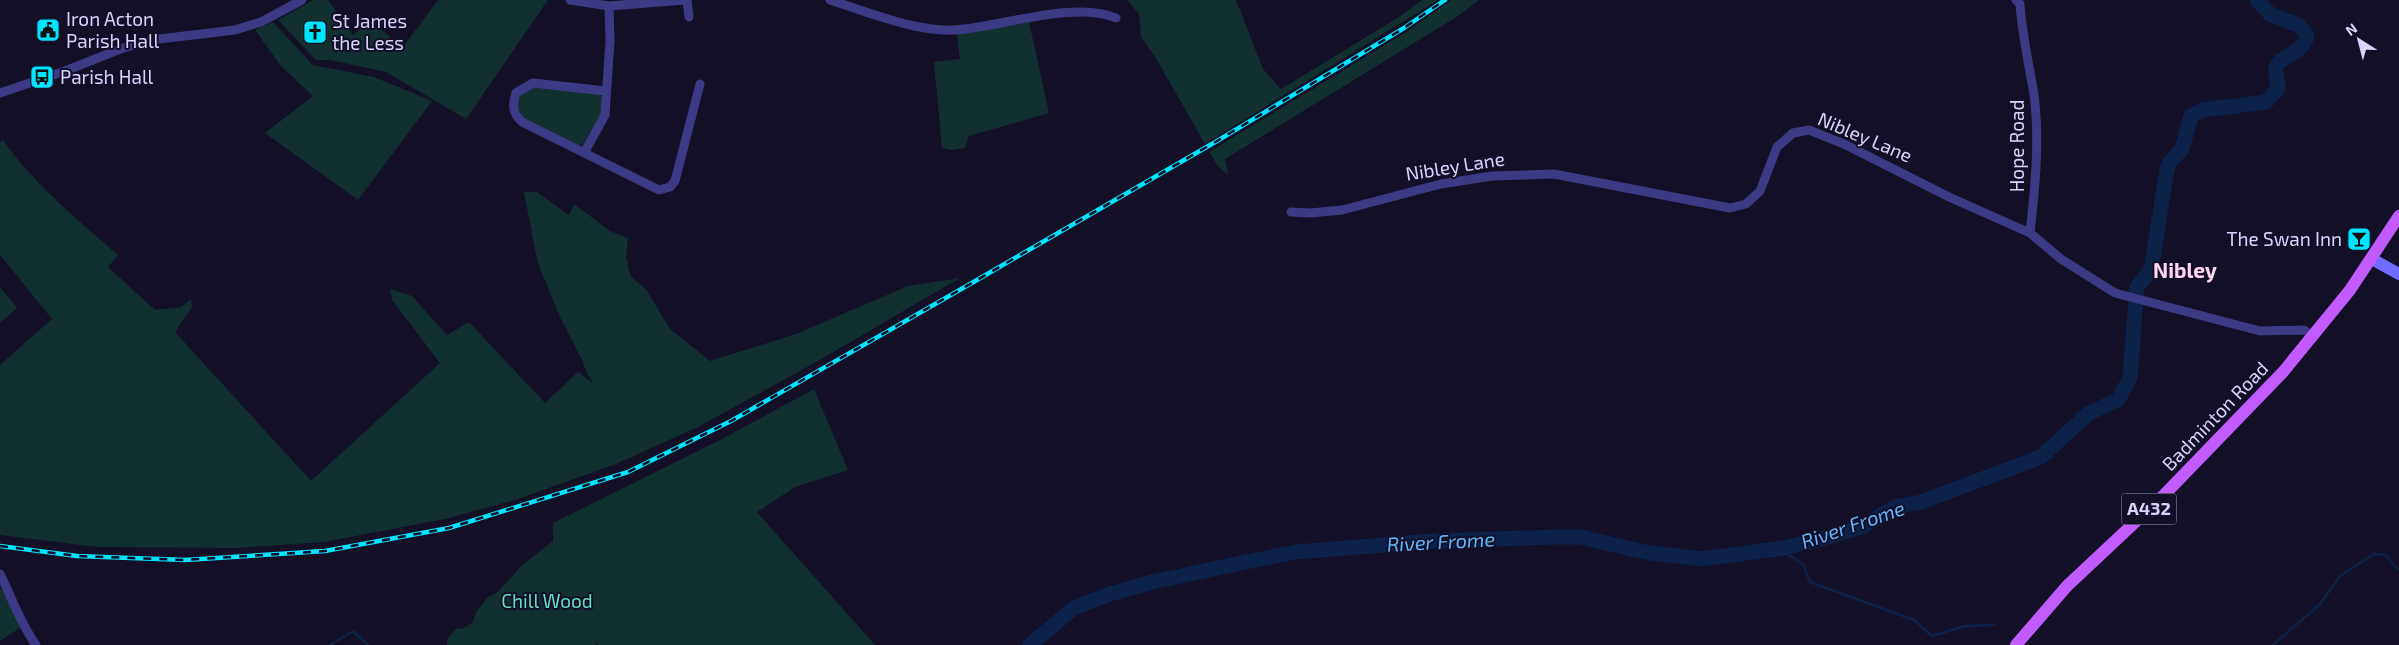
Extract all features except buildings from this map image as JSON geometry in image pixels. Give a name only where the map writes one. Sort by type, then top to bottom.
[{"type":"main road","name":"Badminton Road","points":[[2016,645],[2067,586],[2163,496],[2283,372],[2314,336],[2372,259],[2399,216]]},
{"type":"street","points":[[0,93],[65,71],[123,48],[159,39],[235,30],[266,20],[302,0]]},
{"type":"street","points":[[570,0],[609,6],[686,0],[689,17]]},
{"type":"street","points":[[830,0],[928,29],[954,30],[972,28],[1073,12],[1107,13],[1116,18]]},
{"type":"street","name":"Hope Road","points":[[2016,0],[2020,4],[2022,38],[2034,96],[2037,139],[2035,187],[2030,233]]},
{"type":"street","points":[[584,153],[605,115],[610,41],[609,6]]},
{"type":"street","points":[[606,91],[533,83],[516,93],[512,104],[515,115],[522,122],[659,190],[670,187],[675,181],[701,90]]},
{"type":"street","name":"Nibley Lane","points":[[1291,212],[1311,213],[1342,210],[1440,184],[1492,176],[1554,174],[1730,208],[1746,204],[1760,191],[1777,147],[1793,133],[1809,130],[1844,144],[1949,197],[2030,233],[2061,259],[2115,293],[2260,331],[2304,330],[2314,336]]},
{"type":"street","points":[[2372,259],[2399,274]]},
{"type":"street","points":[[0,574],[15,603],[24,628],[36,645]]},
{"type":"green space","points":[[313,0],[328,0],[353,35],[370,21],[403,47],[438,0],[548,0],[466,119],[386,72],[330,60],[316,60],[278,20]]},
{"type":"green space","points":[[1127,0],[1236,0],[1263,69],[1281,89],[1399,17],[1422,0],[1438,0],[1205,144],[1154,55],[1141,37],[1139,14]]},
{"type":"green space","points":[[1451,0],[1479,0],[1458,16],[1225,159],[1228,175],[1218,166],[1209,152],[1408,31]]},
{"type":"green space","points":[[273,22],[313,65],[374,77],[432,101],[358,200],[265,133],[313,96],[281,66],[255,30]]},
{"type":"green space","points":[[1029,22],[1049,113],[969,136],[965,148],[952,150],[942,148],[934,62],[960,59],[957,33]]},
{"type":"green space","points":[[538,86],[598,93],[604,99],[602,114],[582,145],[576,145],[523,120],[516,110],[515,99],[527,88]]},
{"type":"green space","points":[[3,140],[28,172],[42,186],[118,255],[108,267],[155,310],[181,307],[191,299],[192,307],[175,332],[311,481],[440,363],[392,300],[390,289],[412,296],[447,335],[469,322],[545,403],[578,372],[594,384],[587,374],[561,319],[538,264],[524,192],[537,192],[569,215],[574,204],[610,231],[628,238],[626,257],[631,277],[646,289],[670,329],[710,361],[796,334],[908,286],[960,278],[818,361],[698,427],[616,464],[515,500],[445,519],[324,542],[235,548],[97,547],[0,535],[0,365],[52,319],[0,255],[0,143]]},
{"type":"green space","points":[[0,287],[17,308],[0,323]]},
{"type":"green space","name":"Chill Wood","points":[[814,389],[848,470],[795,487],[757,512],[875,645],[598,645],[597,642],[595,645],[447,645],[448,638],[457,628],[462,629],[473,622],[476,612],[487,598],[499,591],[520,567],[553,541],[553,523],[722,439]]},
{"type":"green space","points":[[0,589],[23,626],[0,641]]},
{"type":"waterway","name":"River Frome","points":[[1030,645],[1074,608],[1110,594],[1152,582],[1296,552],[1434,541],[1581,537],[1644,552],[1702,559],[1783,548],[1821,539],[1863,526],[1895,507],[1921,502],[2041,457],[2089,413],[2118,400],[2130,378],[2137,287],[2151,270],[2167,169],[2170,162],[2182,149],[2191,116],[2203,110],[2266,102],[2278,88],[2276,67],[2281,60],[2296,51],[2305,42],[2307,36],[2300,26],[2270,14],[2257,0]]},
{"type":"waterway","points":[[1783,548],[1787,554],[1803,564],[1810,582],[1914,620],[1932,636],[1965,626],[1994,625]]},
{"type":"waterway","points":[[2273,645],[2320,604],[2340,576],[2374,554],[2385,555],[2399,570]]},
{"type":"waterway","points":[[330,645],[353,631],[368,645]]},
{"type":"railway","points":[[0,546],[77,556],[185,560],[325,551],[449,528],[628,472],[731,421],[977,280],[1217,141],[1404,28],[1445,0]]},
{"type":"place","name":"Iron Acton Parish Hall","points":[[48,30]]},
{"type":"place","name":"St James the Less","points":[[315,32]]},
{"type":"place","name":"Parish Hall","points":[[42,77]]},
{"type":"place","name":"The Swan Inn","points":[[2359,239]]},
{"type":"district","name":"Nibley","points":[[2185,271]]}]
